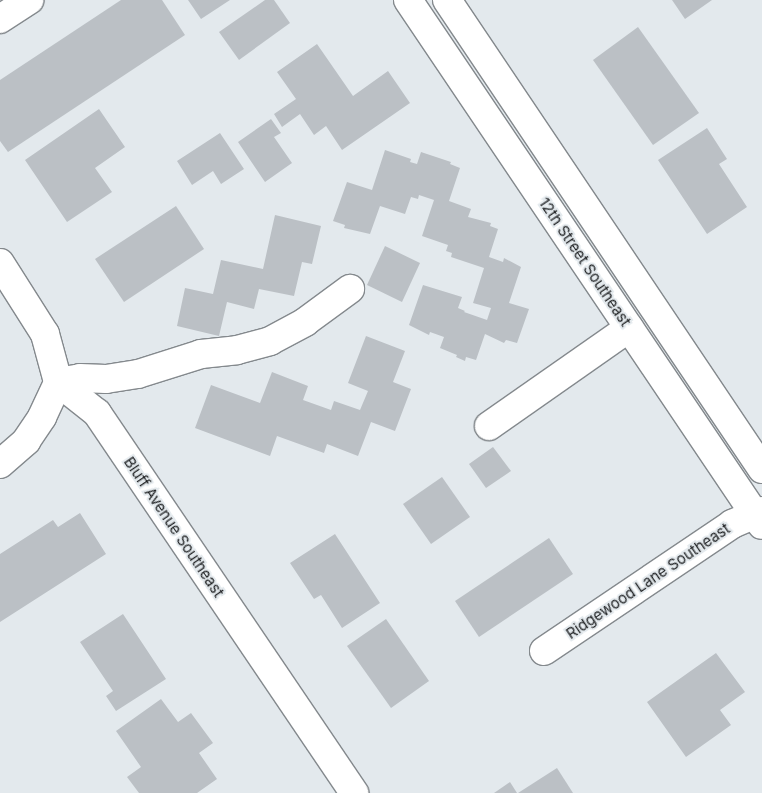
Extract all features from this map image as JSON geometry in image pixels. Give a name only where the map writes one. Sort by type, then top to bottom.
[{"type":"main road","points":[[0,19],[29,0]]},
{"type":"main road","name":"12th Street Southeast","points":[[408,0],[629,328],[760,517]]},
{"type":"main road","name":"12th Street Southeast","points":[[447,0],[762,469]]},
{"type":"main road","points":[[0,263],[45,334],[58,382],[42,417],[26,441],[0,464]]},
{"type":"main road","points":[[58,382],[80,378],[106,379],[138,374],[201,354],[237,350],[270,341],[305,322],[350,289]]},
{"type":"main road","points":[[489,426],[629,328]]},
{"type":"main road","name":"Bluff Avenue Southeast","points":[[58,382],[97,413],[354,793]]},
{"type":"main road","name":"Ridgewood Lane Southeast","points":[[544,651],[732,524],[760,517]]},
{"type":"building","points":[[121,0],[162,0],[185,35],[8,152],[0,141],[0,80]]},
{"type":"building","points":[[188,0],[230,0],[201,19]]},
{"type":"building","points":[[265,0],[274,0],[290,23],[239,60],[219,32]]},
{"type":"building","points":[[672,0],[712,0],[685,19]]},
{"type":"building","points":[[638,27],[699,113],[653,145],[593,60]]},
{"type":"building","points":[[317,44],[353,96],[388,71],[410,103],[342,150],[326,126],[314,135],[300,114],[282,127],[274,114],[296,99],[277,72]]},
{"type":"building","points":[[99,109],[125,147],[95,168],[112,192],[67,222],[25,160]]},
{"type":"building","points":[[271,119],[281,133],[274,137],[292,163],[265,182],[238,142]]},
{"type":"building","points":[[707,128],[727,159],[719,164],[747,207],[707,234],[658,160]]},
{"type":"building","points":[[220,133],[244,169],[221,184],[213,171],[192,185],[177,161]]},
{"type":"building","points":[[385,150],[411,159],[410,162],[417,164],[421,152],[451,162],[450,164],[460,168],[449,201],[471,209],[468,217],[491,223],[490,226],[498,229],[489,257],[503,262],[504,258],[521,267],[509,303],[529,309],[517,343],[506,340],[504,343],[485,334],[476,360],[466,357],[465,361],[456,357],[457,355],[440,348],[444,337],[430,332],[429,335],[409,325],[423,285],[462,297],[458,308],[487,320],[491,308],[473,303],[484,268],[451,257],[452,253],[446,251],[448,245],[422,236],[434,200],[419,195],[418,199],[411,197],[405,214],[380,206],[370,234],[344,228],[345,225],[333,221],[347,182],[372,190]]},
{"type":"building","points":[[176,206],[204,249],[124,302],[95,259]]},
{"type":"building","points":[[275,215],[321,226],[312,264],[302,262],[294,296],[259,289],[254,309],[227,302],[219,336],[177,326],[185,288],[213,294],[221,260],[263,269]]},
{"type":"building","points":[[385,246],[420,263],[402,302],[367,285]]},
{"type":"building","points":[[366,336],[405,351],[393,382],[411,389],[395,431],[371,422],[358,456],[327,444],[324,453],[277,436],[270,456],[195,428],[211,385],[260,403],[272,372],[308,386],[303,400],[331,410],[334,401],[360,410],[368,391],[348,383]]},
{"type":"building","points":[[493,447],[511,471],[486,488],[469,464]]},
{"type":"building","points":[[442,477],[470,517],[431,544],[403,504]]},
{"type":"building","points":[[80,513],[106,554],[0,622],[0,554],[53,520],[58,527]]},
{"type":"building","points":[[335,534],[380,603],[342,628],[321,595],[314,599],[290,563]]},
{"type":"building","points":[[549,538],[573,574],[479,637],[455,601]]},
{"type":"building","points":[[123,614],[166,679],[116,711],[106,696],[113,691],[80,642]]},
{"type":"building","points":[[386,619],[429,681],[391,708],[347,646]]},
{"type":"building","points":[[716,653],[745,692],[720,710],[731,725],[686,757],[647,702]]},
{"type":"building","points":[[161,699],[178,722],[191,713],[213,743],[199,753],[217,779],[197,793],[139,793],[127,777],[141,767],[116,731]]},
{"type":"building","points":[[557,768],[573,793],[518,793]]},
{"type":"building","points":[[510,782],[517,793],[494,793]]}]
